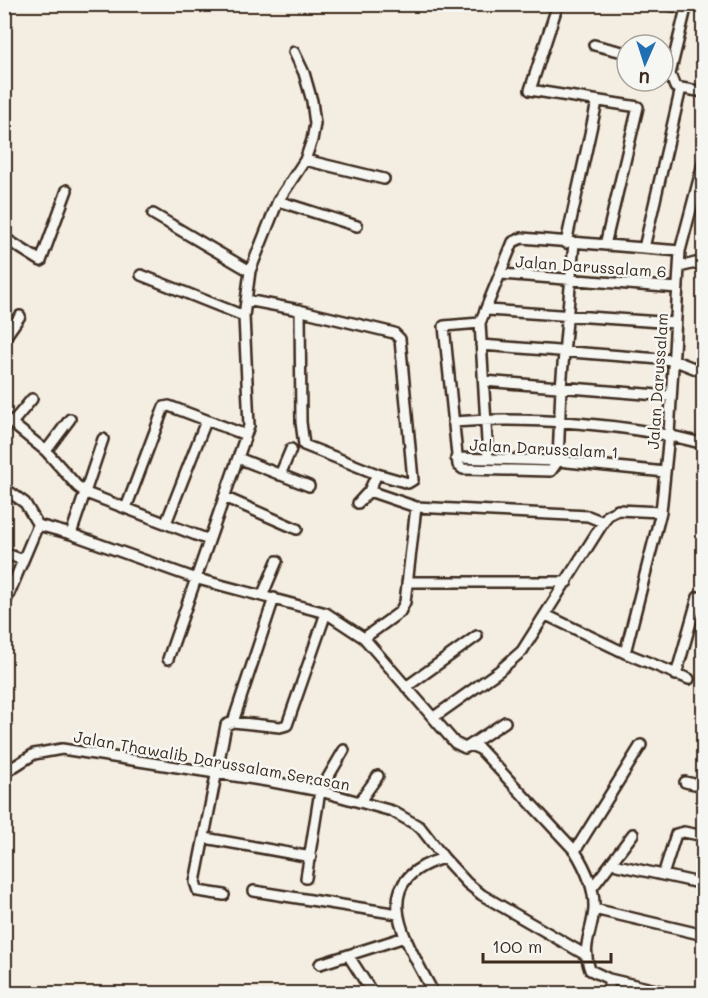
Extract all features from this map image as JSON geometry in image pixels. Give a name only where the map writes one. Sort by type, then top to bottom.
[{"type":"street","points":[[558,4],[530,90],[638,107],[606,245]]},
{"type":"street","points":[[664,4],[687,6],[675,42]]},
{"type":"street","points":[[594,45],[615,50]]},
{"type":"street","points":[[168,659],[194,578],[249,426],[244,316],[250,271],[278,201],[305,160],[315,124],[304,73],[294,52]]},
{"type":"street","points":[[675,87],[704,92]]},
{"type":"street","points":[[644,248],[681,88]]},
{"type":"street","points":[[480,323],[444,326],[456,458],[463,469],[548,472],[555,469],[558,460],[561,387],[570,281],[570,243],[597,102]]},
{"type":"street","points":[[305,160],[384,179]]},
{"type":"street","name":"Jalan Darussalam","points":[[625,653],[661,512],[669,434],[680,251],[704,160]]},
{"type":"street","points":[[6,242],[41,261],[67,190]]},
{"type":"street","points":[[278,201],[357,226]]},
{"type":"street","points":[[153,214],[250,271]]},
{"type":"street","points":[[488,458],[480,323],[488,310],[513,242],[517,238],[680,251]]},
{"type":"street","points":[[679,267],[704,261]]},
{"type":"street","name":"Jalan Darussalam 6","points":[[502,274],[678,288]]},
{"type":"street","points":[[141,275],[244,316]]},
{"type":"street","points":[[246,300],[300,310],[394,333],[400,339],[413,480],[408,483],[377,474],[304,445],[301,422],[300,310]]},
{"type":"street","points":[[488,310],[675,323]]},
{"type":"street","points":[[4,339],[20,316]]},
{"type":"street","points":[[481,345],[673,360],[704,372]]},
{"type":"street","points":[[484,381],[670,396]]},
{"type":"street","points":[[32,399],[8,420],[46,451],[78,488],[209,540]]},
{"type":"street","points":[[126,508],[164,407],[169,406],[246,435]]},
{"type":"street","points":[[46,451],[70,419]]},
{"type":"street","points":[[453,422],[487,419],[560,423],[669,434],[704,444]]},
{"type":"street","points":[[166,523],[206,421]]},
{"type":"street","points":[[71,534],[103,439]]},
{"type":"street","points":[[280,475],[291,449]]},
{"type":"street","points":[[238,458],[309,486]]},
{"type":"street","name":"Jalan Darussalam 1","points":[[456,458],[558,460],[665,472]]},
{"type":"street","points":[[358,503],[369,491],[377,474]]},
{"type":"street","points":[[369,491],[416,507],[485,513],[582,516],[603,522]]},
{"type":"street","points":[[6,493],[25,503],[38,525],[71,534],[194,578],[263,594],[326,613],[364,638],[460,747],[465,748],[505,722]]},
{"type":"street","points":[[224,497],[297,529]]},
{"type":"street","points":[[364,638],[400,612],[408,592],[407,582],[416,507]]},
{"type":"street","points":[[434,717],[511,662],[522,651],[612,511],[661,512]]},
{"type":"street","points":[[6,603],[38,525]]},
{"type":"street","points":[[4,553],[23,560]]},
{"type":"street","points":[[263,594],[276,561]]},
{"type":"street","points":[[407,582],[567,582]]},
{"type":"street","points":[[676,675],[698,597]]},
{"type":"street","points":[[233,722],[274,598]]},
{"type":"street","points":[[224,895],[203,894],[196,888],[226,725],[233,722],[280,727],[289,723],[326,613]]},
{"type":"street","points":[[546,615],[625,653],[689,679]]},
{"type":"street","points":[[406,687],[477,636]]},
{"type":"street","points":[[470,745],[485,754],[574,851],[584,866],[592,888],[594,909],[584,954],[590,970],[609,979],[673,993]]},
{"type":"street","points":[[574,851],[640,746]]},
{"type":"street","name":"Jalan Thawalib Darussalam Serasan","points":[[4,773],[34,753],[62,749],[320,791],[360,801],[408,819],[420,826],[444,858],[467,883],[482,895],[584,954]]},
{"type":"street","points":[[306,878],[320,791],[344,750]]},
{"type":"street","points":[[360,801],[378,776]]},
{"type":"street","points":[[685,782],[704,786]]},
{"type":"street","points":[[663,875],[676,834],[684,832],[704,836]]},
{"type":"street","points":[[592,888],[633,834]]},
{"type":"street","points":[[205,838],[311,857]]},
{"type":"street","points":[[434,993],[405,937],[398,914],[400,893],[409,874],[426,863],[444,858]]},
{"type":"street","points":[[617,865],[704,884]]},
{"type":"street","points":[[254,891],[398,914]]},
{"type":"street","points":[[594,909],[704,935]]},
{"type":"street","points":[[320,964],[405,937]]},
{"type":"street","points":[[348,956],[373,993]]},
{"type":"street","points":[[609,979],[609,993]]}]
